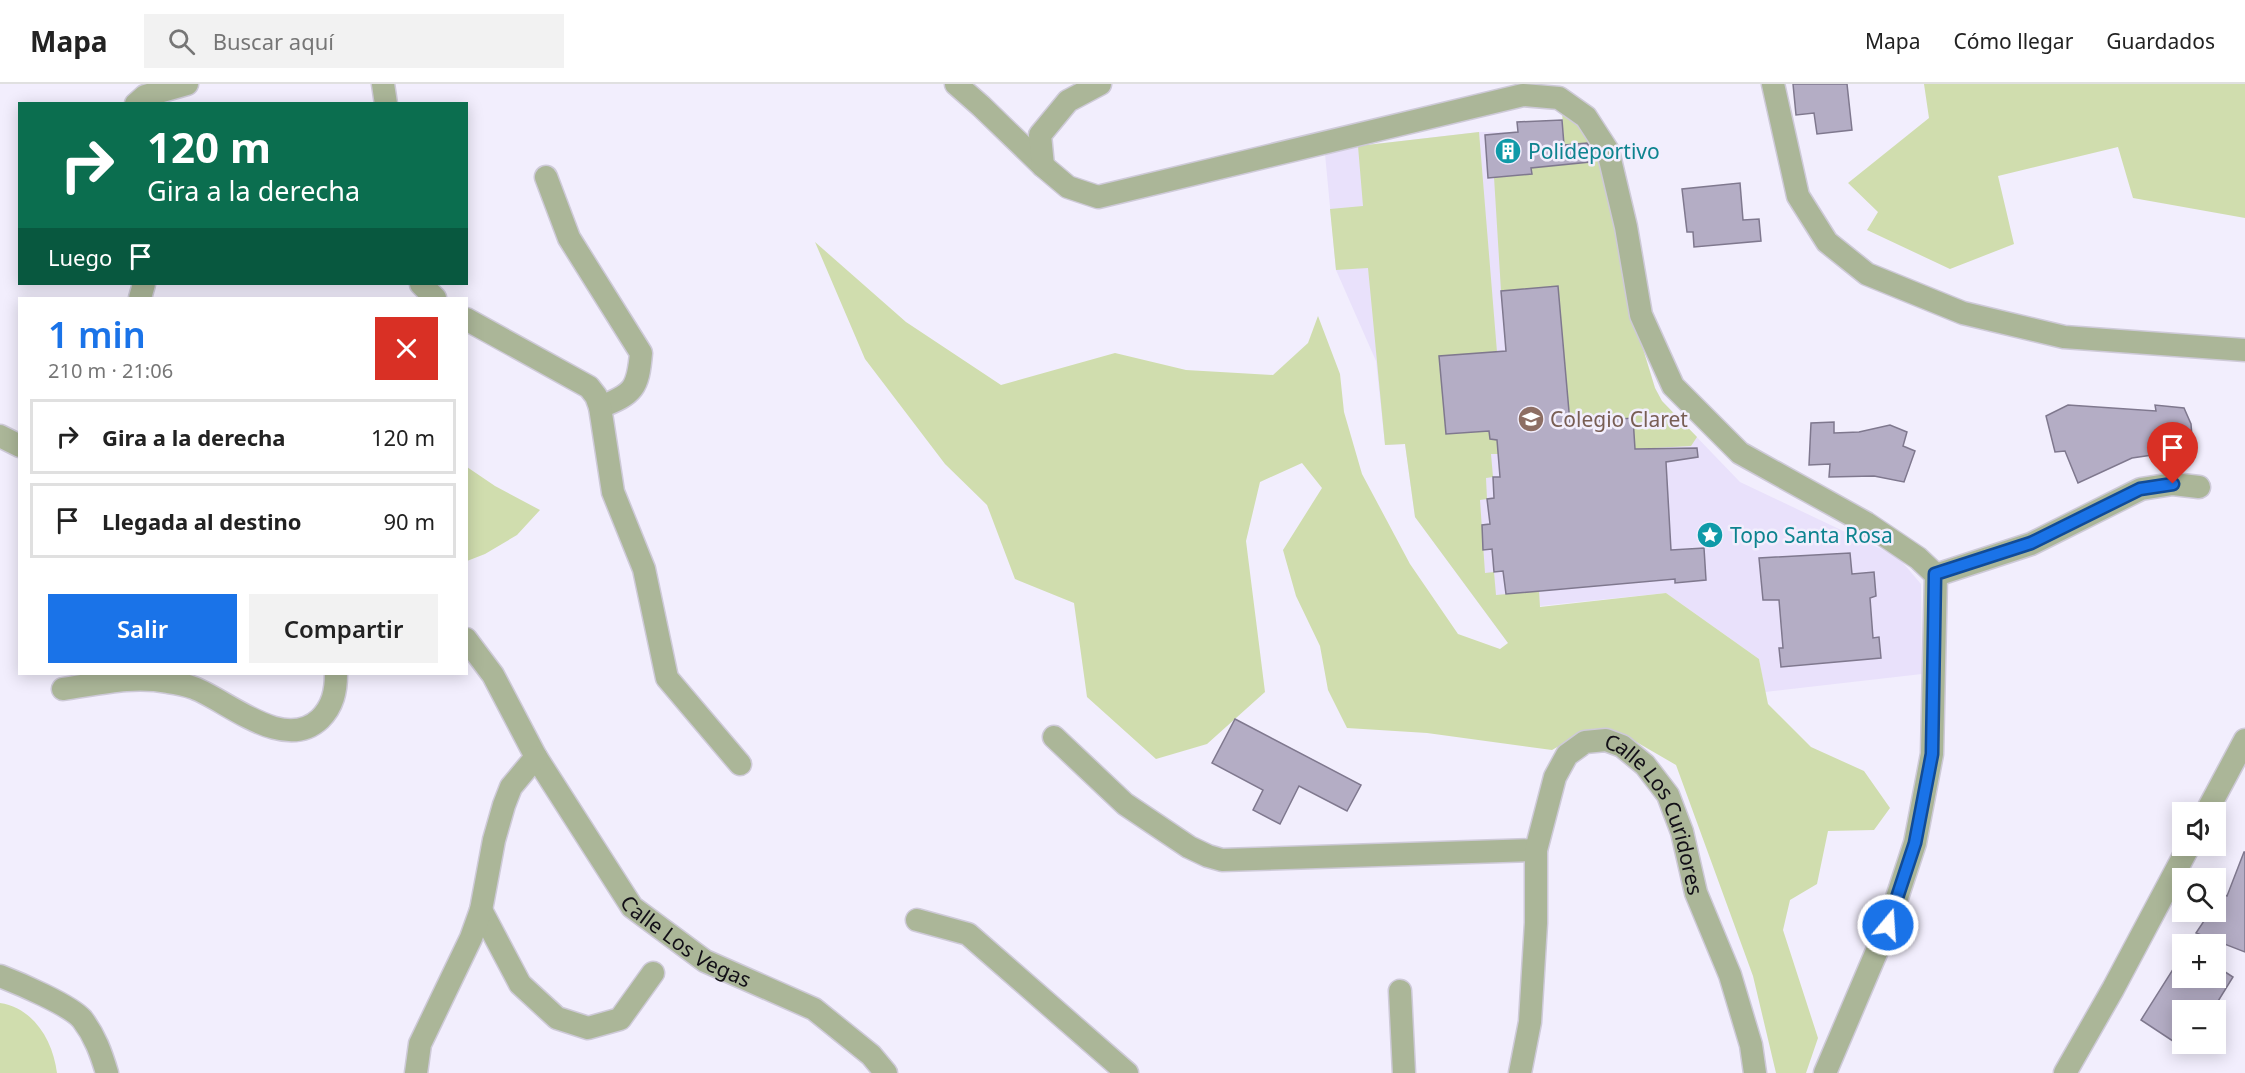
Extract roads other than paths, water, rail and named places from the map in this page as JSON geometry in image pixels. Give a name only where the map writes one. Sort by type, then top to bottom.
[{"type":"street","points":[[138,102],[145,96],[187,84]]},
{"type":"street","points":[[383,84],[386,102]]},
{"type":"street","points":[[956,84],[1042,166],[1068,187],[1098,197],[1523,94],[1559,98],[1586,117],[1608,151],[1626,227],[1641,315],[1673,386],[1740,453],[1866,523],[1918,558],[1935,574],[1932,754],[1915,843],[1888,925],[1825,1073]]},
{"type":"street","points":[[1042,166],[1040,135],[1068,101],[1100,84]]},
{"type":"street","points":[[1773,84],[1798,196],[1827,242],[1866,274],[1963,314],[2064,337],[2245,350]]},
{"type":"street","points":[[546,177],[569,238],[641,353],[635,387],[621,399],[600,406]]},
{"type":"street","points":[[422,285],[434,297]]},
{"type":"street","points":[[468,320],[589,387],[600,406],[613,492],[644,569],[667,678],[740,764]]},
{"type":"street","points":[[0,436],[18,445]]},
{"type":"street","points":[[1935,574],[2031,543],[2140,489],[2173,484],[2199,488]]},
{"type":"street","name":"Calle Los Vegas","points":[[468,642],[493,675],[536,757],[632,907],[705,961],[814,1009],[871,1055],[886,1073]]},
{"type":"street","points":[[63,689],[131,679],[167,681],[195,689],[252,720],[271,727],[292,729],[313,725],[325,713],[336,693],[336,675]]},
{"type":"street","points":[[1054,737],[1125,804],[1189,847],[1222,860],[1536,850]]},
{"type":"street","name":"Calle Los Curidores","points":[[1520,1073],[1530,1022],[1536,923],[1536,850],[1555,777],[1567,755],[1585,742],[1606,740],[1622,746],[1646,765],[1668,795],[1682,831],[1696,892],[1730,975],[1751,1045],[1755,1073]]},
{"type":"street","points":[[2212,802],[2245,740]]},
{"type":"street","points":[[416,1073],[420,1044],[471,938],[481,909],[494,840],[504,805],[512,787],[536,757]]},
{"type":"street","points":[[2066,1073],[2184,856]]},
{"type":"street","points":[[481,909],[520,984],[557,1018],[588,1028],[620,1019],[653,973]]},
{"type":"street","points":[[917,920],[968,934],[1127,1073]]},
{"type":"street","points":[[0,976],[26,985],[80,1017],[98,1044],[107,1073]]},
{"type":"street","points":[[1400,991],[1404,1073]]},
{"type":"place","name":"Polideportivo","points":[[1508,151]]},
{"type":"place","name":"Colegio Claret","points":[[1531,419]]},
{"type":"place","name":"Topo Santa Rosa","points":[[1710,535]]}]
